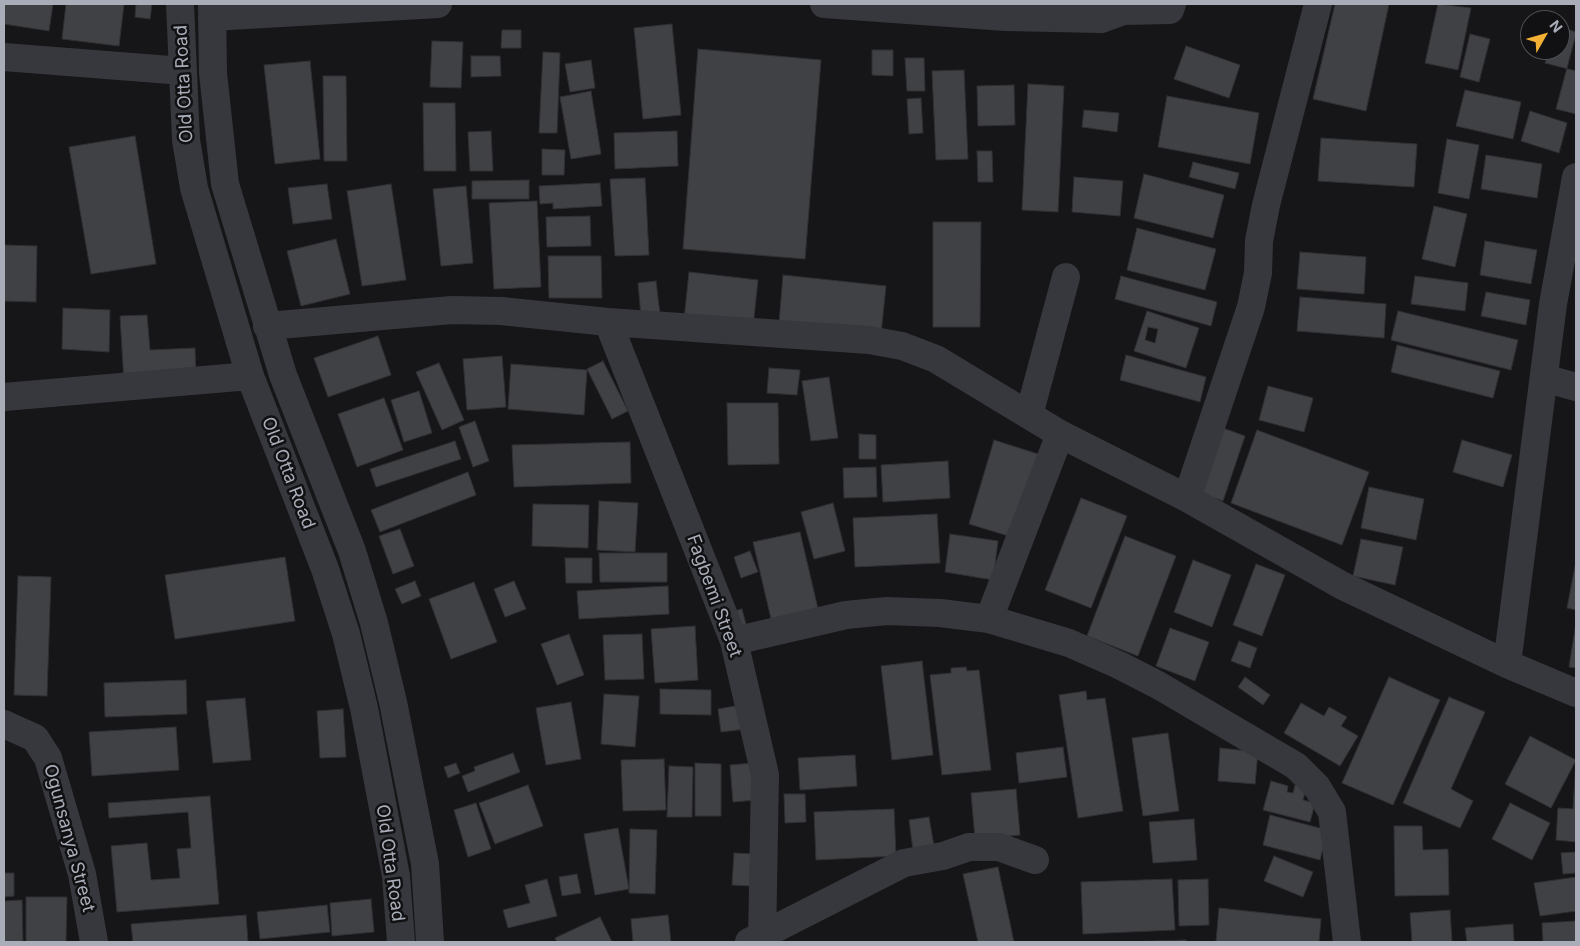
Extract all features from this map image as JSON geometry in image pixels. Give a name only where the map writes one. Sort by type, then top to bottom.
[{"type":"street","name":"Old Otta Road","points":[[180,4],[186,140],[194,188],[250,376],[325,569],[346,634],[364,708],[396,876],[401,942]]},
{"type":"street","points":[[212,11],[438,4]]},
{"type":"street","points":[[824,4],[1006,17],[1101,19],[1123,11],[1170,10],[1172,4]]},
{"type":"street","points":[[1187,498],[1251,307],[1258,273],[1259,241],[1266,205],[1318,4]]},
{"type":"street","name":"Old Otta Road","points":[[212,11],[213,73],[225,184],[283,375],[352,551],[374,623],[394,702],[425,864],[430,942]]},
{"type":"street","points":[[4,57],[183,71]]},
{"type":"street","points":[[1507,664],[1555,294],[1576,177]]},
{"type":"street","points":[[1029,415],[1066,277]]},
{"type":"street","points":[[267,326],[452,310],[501,311],[608,322],[868,340],[902,346],[936,359],[1060,434],[1187,498],[1343,586],[1507,664],[1576,692]]},
{"type":"street","name":"Fagbemi Street","points":[[608,322],[734,641],[765,775],[758,941]]},
{"type":"street","points":[[4,397],[250,376]]},
{"type":"street","points":[[1544,378],[1576,388]]},
{"type":"street","points":[[989,619],[1060,434]]},
{"type":"street","points":[[734,641],[846,615],[887,611],[940,612],[989,619],[1069,643],[1119,665],[1158,685],[1296,766],[1317,788],[1332,812],[1347,942]]},
{"type":"street","name":"Ogunsanya Street","points":[[4,724],[34,738],[48,758],[82,874],[94,942]]},
{"type":"street","points":[[758,941],[904,862],[943,856],[969,847],[999,847],[1035,860]]},
{"type":"building","points":[[4,4],[53,4],[49,31],[4,24]]},
{"type":"building","points":[[66,4],[124,4],[119,46],[62,39]]},
{"type":"building","points":[[136,4],[152,4],[150,19],[135,17]]},
{"type":"building","points":[[1335,4],[1389,4],[1366,111],[1313,99]]},
{"type":"building","points":[[1438,4],[1471,8],[1458,70],[1425,63]]},
{"type":"building","points":[[672,24],[681,115],[643,119],[634,28]]},
{"type":"building","points":[[502,30],[521,30],[521,48],[501,48]]},
{"type":"building","points":[[1570,30],[1576,32],[1576,71],[1545,63],[1546,60],[1570,60]]},
{"type":"building","points":[[1470,34],[1490,39],[1479,82],[1460,77]]},
{"type":"building","points":[[1576,34],[1576,114],[1556,109]]},
{"type":"building","points":[[432,41],[463,42],[461,88],[430,87]]},
{"type":"building","points":[[1186,46],[1240,65],[1229,98],[1174,79]]},
{"type":"building","points":[[698,49],[821,60],[805,259],[683,249]]},
{"type":"building","points":[[872,50],[893,50],[893,76],[872,75]]},
{"type":"building","points":[[543,52],[560,53],[557,133],[539,133]]},
{"type":"building","points":[[471,56],[500,56],[501,76],[471,77]]},
{"type":"building","points":[[905,58],[924,58],[925,91],[907,91]]},
{"type":"building","points":[[591,60],[595,88],[570,92],[565,64]]},
{"type":"building","points":[[310,61],[320,159],[275,164],[264,65]]},
{"type":"building","points":[[964,70],[968,159],[936,160],[932,71]]},
{"type":"building","points":[[323,76],[346,76],[347,161],[324,161]]},
{"type":"building","points":[[1028,84],[1064,86],[1058,212],[1022,210]]},
{"type":"building","points":[[1014,85],[1015,125],[978,126],[977,86]]},
{"type":"building","points":[[1465,90],[1521,102],[1513,139],[1456,126]]},
{"type":"building","points":[[591,91],[601,154],[571,159],[560,97]]},
{"type":"building","points":[[1167,96],[1259,113],[1250,164],[1158,147]]},
{"type":"building","points":[[921,98],[923,133],[909,134],[907,99]]},
{"type":"building","points":[[423,103],[455,103],[456,171],[424,171]]},
{"type":"building","points":[[1084,110],[1119,113],[1117,132],[1082,127]]},
{"type":"building","points":[[1530,111],[1567,123],[1559,153],[1521,141]]},
{"type":"building","points":[[491,131],[493,171],[470,171],[468,132]]},
{"type":"building","points":[[677,131],[678,166],[615,169],[614,133]]},
{"type":"building","points":[[135,136],[156,264],[91,274],[69,147]]},
{"type":"building","points":[[1321,138],[1417,144],[1414,187],[1318,181]]},
{"type":"building","points":[[1447,139],[1479,145],[1469,199],[1438,193]]},
{"type":"building","points":[[542,149],[565,150],[564,175],[542,175]]},
{"type":"building","points":[[977,151],[992,151],[993,182],[978,182]]},
{"type":"building","points":[[1486,155],[1542,164],[1537,198],[1481,189]]},
{"type":"building","points":[[1193,162],[1239,173],[1235,189],[1189,177]]},
{"type":"building","points":[[1144,174],[1224,195],[1213,238],[1134,218]]},
{"type":"building","points":[[1074,177],[1123,181],[1120,216],[1072,212]]},
{"type":"building","points":[[645,178],[649,255],[615,256],[610,179]]},
{"type":"building","points":[[529,180],[529,199],[472,199],[472,181]]},
{"type":"building","points":[[600,183],[602,206],[553,209],[553,203],[540,204],[539,186]]},
{"type":"building","points":[[327,184],[332,219],[293,224],[288,188]]},
{"type":"building","points":[[391,184],[406,280],[362,286],[347,191]]},
{"type":"building","points":[[466,186],[473,263],[441,266],[433,189]]},
{"type":"building","points":[[537,201],[541,287],[494,289],[489,203]]},
{"type":"building","points":[[1434,206],[1467,214],[1455,267],[1422,259]]},
{"type":"building","points":[[590,216],[591,246],[547,247],[546,217]]},
{"type":"building","points":[[933,222],[981,222],[980,327],[933,327]]},
{"type":"building","points":[[1137,228],[1216,249],[1205,290],[1127,270]]},
{"type":"building","points":[[336,239],[350,294],[301,306],[287,251]]},
{"type":"building","points":[[1485,241],[1537,250],[1531,284],[1480,275]]},
{"type":"building","points":[[4,245],[37,246],[36,302],[4,301]]},
{"type":"building","points":[[1300,252],[1366,257],[1364,294],[1297,289]]},
{"type":"building","points":[[548,256],[601,256],[602,298],[549,298]]},
{"type":"building","points":[[689,272],[758,280],[753,327],[684,320]]},
{"type":"building","points":[[783,275],[886,286],[881,334],[779,323]]},
{"type":"building","points":[[1121,276],[1217,302],[1211,326],[1115,299]]},
{"type":"building","points":[[1415,276],[1468,283],[1465,311],[1411,304]]},
{"type":"building","points":[[656,281],[660,314],[641,316],[638,283]]},
{"type":"building","points":[[1486,292],[1530,300],[1526,325],[1481,316]]},
{"type":"building","points":[[1300,297],[1386,304],[1384,338],[1297,331]]},
{"type":"building","points":[[63,308],[110,310],[109,352],[62,349]]},
{"type":"building","points":[[1147,311],[1199,328],[1186,368],[1134,351]],"holes":[[[1148,327],[1158,329],[1155,343],[1145,340]]]},
{"type":"building","points":[[1398,311],[1518,340],[1511,370],[1391,340]]},
{"type":"building","points":[[147,315],[150,350],[195,348],[196,379],[124,382],[120,316]]},
{"type":"building","points":[[378,336],[391,375],[328,397],[314,358]]},
{"type":"building","points":[[1397,345],[1500,371],[1493,398],[1391,372]]},
{"type":"building","points":[[1126,355],[1206,377],[1200,402],[1120,380]]},
{"type":"building","points":[[502,356],[506,407],[467,410],[463,359]]},
{"type":"building","points":[[603,361],[628,411],[612,419],[587,369]]},
{"type":"building","points":[[439,363],[464,420],[442,430],[416,372]]},
{"type":"building","points":[[511,364],[587,370],[584,415],[508,409]]},
{"type":"building","points":[[769,368],[800,370],[797,395],[767,393]]},
{"type":"building","points":[[829,377],[838,438],[811,441],[802,381]]},
{"type":"building","points":[[1268,386],[1313,398],[1304,432],[1259,420]]},
{"type":"building","points":[[419,391],[432,433],[404,442],[391,400]]},
{"type":"building","points":[[384,398],[403,450],[357,467],[338,414]]},
{"type":"building","points":[[727,403],[778,403],[779,464],[728,465]]},
{"type":"building","points":[[475,421],[489,461],[473,467],[459,427]]},
{"type":"building","points":[[1223,428],[1245,436],[1223,501],[1201,493]]},
{"type":"building","points":[[1257,430],[1369,472],[1342,545],[1231,503]]},
{"type":"building","points":[[859,434],[876,435],[876,459],[859,459]]},
{"type":"building","points":[[994,440],[1038,454],[1012,537],[969,524]]},
{"type":"building","points":[[1462,440],[1512,455],[1503,487],[1453,472]]},
{"type":"building","points":[[455,441],[461,459],[376,487],[370,469]]},
{"type":"building","points":[[630,442],[631,483],[514,487],[512,445]]},
{"type":"building","points":[[948,461],[950,498],[883,502],[881,465]]},
{"type":"building","points":[[876,467],[877,497],[844,498],[843,468]]},
{"type":"building","points":[[468,472],[476,495],[380,532],[371,510]]},
{"type":"building","points":[[1369,487],[1424,499],[1416,540],[1361,528]]},
{"type":"building","points":[[1081,498],[1127,516],[1091,608],[1045,590]]},
{"type":"building","points":[[599,501],[638,503],[635,552],[597,550]]},
{"type":"building","points":[[833,503],[845,551],[814,559],[801,512]]},
{"type":"building","points":[[533,504],[589,505],[588,548],[532,546]]},
{"type":"building","points":[[937,514],[940,563],[855,567],[853,518]]},
{"type":"building","points":[[400,529],[414,566],[393,574],[379,536]]},
{"type":"building","points":[[800,532],[819,613],[772,623],[753,542]]},
{"type":"building","points":[[950,534],[998,541],[993,580],[945,572]]},
{"type":"building","points":[[1125,536],[1176,556],[1138,656],[1087,636]]},
{"type":"building","points":[[1361,539],[1403,547],[1395,585],[1353,576]]},
{"type":"building","points":[[750,551],[758,572],[741,578],[734,557]]},
{"type":"building","points":[[599,553],[667,553],[667,582],[600,582]]},
{"type":"building","points":[[285,557],[295,621],[175,639],[165,575]]},
{"type":"building","points":[[565,558],[592,558],[592,583],[566,583]]},
{"type":"building","points":[[1193,560],[1231,575],[1212,627],[1174,612]]},
{"type":"building","points":[[1576,561],[1576,610],[1567,608]]},
{"type":"building","points":[[1256,564],[1285,575],[1262,636],[1233,625]]},
{"type":"building","points":[[18,576],[51,577],[47,696],[14,695]]},
{"type":"building","points":[[415,581],[421,596],[402,604],[395,589]]},
{"type":"building","points":[[514,581],[526,609],[505,617],[494,589]]},
{"type":"building","points":[[474,582],[497,642],[451,659],[429,599]]},
{"type":"building","points":[[668,586],[669,614],[579,619],[577,591]]},
{"type":"building","points":[[742,609],[747,628],[735,631],[730,612]]},
{"type":"building","points":[[1576,623],[1576,668],[1569,667]]},
{"type":"building","points":[[695,626],[698,680],[655,683],[651,629]]},
{"type":"building","points":[[1170,628],[1209,642],[1195,681],[1156,666]]},
{"type":"building","points":[[569,634],[584,675],[557,685],[541,644]]},
{"type":"building","points":[[642,634],[644,679],[605,680],[603,635]]},
{"type":"building","points":[[1239,641],[1257,648],[1250,668],[1231,661]]},
{"type":"building","points":[[922,661],[933,755],[892,760],[881,666]]},
{"type":"building","points":[[966,667],[967,671],[979,670],[991,770],[942,775],[930,675],[951,673],[951,668]]},
{"type":"building","points":[[1245,677],[1270,695],[1263,705],[1238,687]]},
{"type":"building","points":[[1389,677],[1440,700],[1393,805],[1342,783]]},
{"type":"building","points":[[186,680],[187,714],[105,717],[104,683]]},
{"type":"building","points":[[660,689],[711,690],[711,715],[660,714]]},
{"type":"building","points":[[1086,691],[1087,700],[1105,698],[1123,811],[1078,818],[1059,695]]},
{"type":"building","points":[[604,694],[639,696],[635,747],[601,744]]},
{"type":"building","points":[[1449,697],[1485,712],[1451,789],[1473,801],[1460,828],[1403,803]]},
{"type":"building","points":[[245,698],[251,760],[213,763],[206,701]]},
{"type":"building","points":[[571,702],[581,759],[546,765],[536,708]]},
{"type":"building","points":[[1301,703],[1324,716],[1329,707],[1347,717],[1341,726],[1358,736],[1340,766],[1284,733]]},
{"type":"building","points":[[741,705],[746,729],[721,732],[718,709]]},
{"type":"building","points":[[343,709],[346,757],[320,758],[317,711]]},
{"type":"building","points":[[176,727],[179,770],[92,776],[89,732]]},
{"type":"building","points":[[1168,733],[1179,811],[1143,816],[1132,738]]},
{"type":"building","points":[[1530,736],[1576,760],[1551,808],[1505,784]]},
{"type":"building","points":[[1063,747],[1067,777],[1019,783],[1016,753]]},
{"type":"building","points":[[1220,748],[1258,752],[1255,784],[1218,781]]},
{"type":"building","points":[[513,753],[520,772],[468,792],[462,776],[475,771],[474,767]]},
{"type":"building","points":[[855,755],[857,786],[800,790],[798,758]]},
{"type":"building","points":[[664,759],[666,810],[623,811],[621,760]]},
{"type":"building","points":[[1576,761],[1576,842],[1556,840],[1558,808],[1573,809]]},
{"type":"building","points":[[456,763],[460,773],[448,778],[444,767]]},
{"type":"building","points":[[695,763],[721,764],[721,816],[695,816]]},
{"type":"building","points":[[753,763],[756,800],[733,802],[730,765]]},
{"type":"building","points":[[669,766],[693,767],[692,817],[667,817]]},
{"type":"building","points":[[1271,781],[1288,786],[1287,792],[1293,793],[1295,785],[1306,788],[1303,800],[1315,803],[1310,822],[1263,810]]},
{"type":"building","points":[[528,785],[543,826],[495,844],[479,803]]},
{"type":"building","points":[[1016,789],[1020,835],[975,839],[971,793]]},
{"type":"building","points":[[784,794],[805,794],[806,822],[785,823]]},
{"type":"building","points":[[210,796],[219,904],[117,912],[111,846],[147,843],[151,880],[180,878],[177,849],[191,848],[188,812],[109,818],[108,803]]},
{"type":"building","points":[[476,803],[491,849],[468,857],[454,810]]},
{"type":"building","points":[[1510,803],[1550,823],[1532,860],[1492,839]]},
{"type":"building","points":[[894,809],[896,856],[816,860],[814,812]]},
{"type":"building","points":[[1270,815],[1327,830],[1320,860],[1263,845]]},
{"type":"building","points":[[929,817],[934,846],[913,850],[909,820]]},
{"type":"building","points":[[1194,819],[1197,860],[1153,863],[1149,822]]},
{"type":"building","points":[[1394,826],[1422,826],[1423,850],[1448,849],[1449,895],[1395,896]]},
{"type":"building","points":[[618,828],[629,889],[595,895],[584,834]]},
{"type":"building","points":[[630,829],[657,830],[655,894],[629,893]]},
{"type":"building","points":[[1576,852],[1576,873],[1563,874],[1561,853]]},
{"type":"building","points":[[734,853],[753,854],[751,886],[732,885]]},
{"type":"building","points":[[1274,856],[1313,872],[1303,897],[1264,881]]},
{"type":"building","points":[[998,867],[1014,942],[978,942],[963,874]]},
{"type":"building","points":[[4,873],[14,873],[14,896],[4,897]]},
{"type":"building","points":[[577,874],[581,893],[562,896],[559,877]]},
{"type":"building","points":[[1576,877],[1576,911],[1540,916],[1534,883]]},
{"type":"building","points":[[547,879],[557,916],[508,928],[503,910],[530,903],[525,885]]},
{"type":"building","points":[[1172,879],[1175,930],[1083,934],[1081,882]]},
{"type":"building","points":[[1208,879],[1209,925],[1179,926],[1178,880]]},
{"type":"building","points":[[26,897],[67,897],[66,942],[26,942]]},
{"type":"building","points":[[371,899],[374,932],[332,936],[330,903]]},
{"type":"building","points":[[22,900],[23,942],[4,942],[4,901]]},
{"type":"building","points":[[327,905],[330,932],[260,939],[257,912]]},
{"type":"building","points":[[1219,908],[1321,919],[1319,942],[1216,942]]},
{"type":"building","points":[[1450,910],[1452,942],[1412,942],[1410,913]]},
{"type":"building","points":[[246,915],[248,942],[133,942],[131,924]]},
{"type":"building","points":[[668,915],[671,942],[633,942],[631,919]]},
{"type":"building","points":[[600,917],[612,942],[557,942],[555,938]]},
{"type":"building","points":[[1576,921],[1576,942],[1543,942],[1542,923]]},
{"type":"building","points":[[1513,924],[1514,942],[1467,942],[1465,928]]},
{"type":"building","points":[[1186,940],[1186,942],[1122,942]]}]
